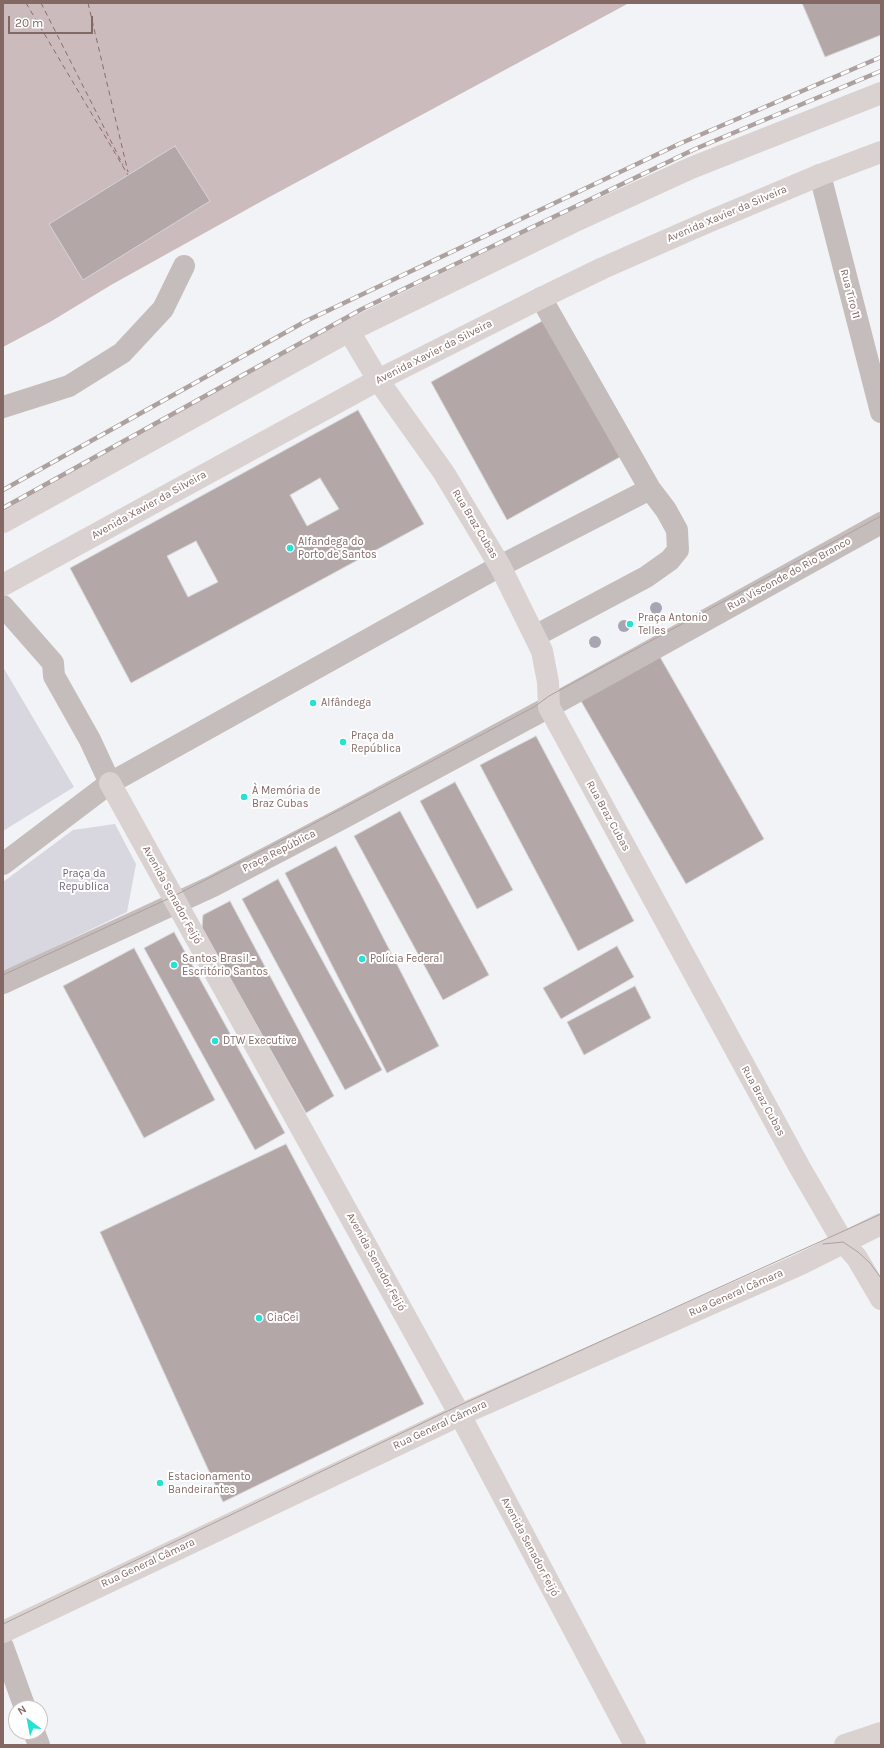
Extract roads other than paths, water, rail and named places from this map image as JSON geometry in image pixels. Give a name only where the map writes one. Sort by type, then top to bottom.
[{"type":"street","points":[[3,522],[349,331],[573,222],[691,168],[881,93]]},
{"type":"street","name":"Avenida Xavier da Silveira","points":[[3,585],[378,380],[541,298],[603,268],[708,222],[820,175],[881,152]]},
{"type":"street","name":"Rua Tiro 11","points":[[820,175],[881,412]]},
{"type":"street","points":[[3,407],[69,386],[122,353],[163,309],[184,266]]},
{"type":"street","points":[[535,636],[646,577],[670,560],[678,550],[677,530],[666,510],[650,489],[541,298]]},
{"type":"street","name":"Rua Braz Cubas","points":[[349,331],[378,380],[444,473],[500,566],[542,651],[549,708],[800,1168],[843,1242],[857,1258],[881,1299]]},
{"type":"street","points":[[3,864],[110,784],[500,566],[650,489]]},
{"type":"street","name":"Rua Visconde do Rio Branco","points":[[549,708],[881,523]]},
{"type":"street","points":[[3,606],[53,663],[54,676],[90,740],[110,784]]},
{"type":"street","name":"Praça República","points":[[3,984],[176,903],[343,818],[549,708]]},
{"type":"street","name":"Avenida Senador Feijó","points":[[110,784],[460,1415],[635,1745]]},
{"type":"street","name":"Rua General Câmara","points":[[3,1632],[460,1415],[801,1264],[881,1224]]},
{"type":"street","points":[[3,1647],[22,1700]]},
{"type":"street","points":[[845,1745],[881,1733]]},
{"type":"tram line","points":[[3,975],[172,897],[256,854],[534,707],[549,696],[881,516]]},
{"type":"tram line","points":[[3,1624],[456,1407],[881,1214]]},
{"type":"tram line","points":[[823,1244],[843,1242],[858,1252],[870,1263],[881,1278]]},
{"type":"railway","points":[[3,490],[306,321],[679,144],[881,57]]},
{"type":"railway","points":[[3,508],[362,309],[695,149],[881,71]]},
{"type":"place","name":"Alfandega do Porto de Santos","points":[[290,548]]},
{"type":"place","name":"Praça Antonio Telles","points":[[630,624]]},
{"type":"place","name":"Alfândega","points":[[313,703]]},
{"type":"place","name":"Praça da República","points":[[343,742]]},
{"type":"place","name":"À Memória de Braz Cubas","points":[[244,797]]},
{"type":"place","name":"Polícia Federal","points":[[362,959]]},
{"type":"place","name":"Santos Brasil - Escritório Santos","points":[[174,965]]},
{"type":"place","name":"DTW Executive","points":[[215,1041]]},
{"type":"place","name":"CiaCei","points":[[259,1318]]},
{"type":"place","name":"Estacionamento Bandeirantes","points":[[160,1483]]},
{"type":"park label","name":"Praça da Republica","points":[[84,880]]}]
